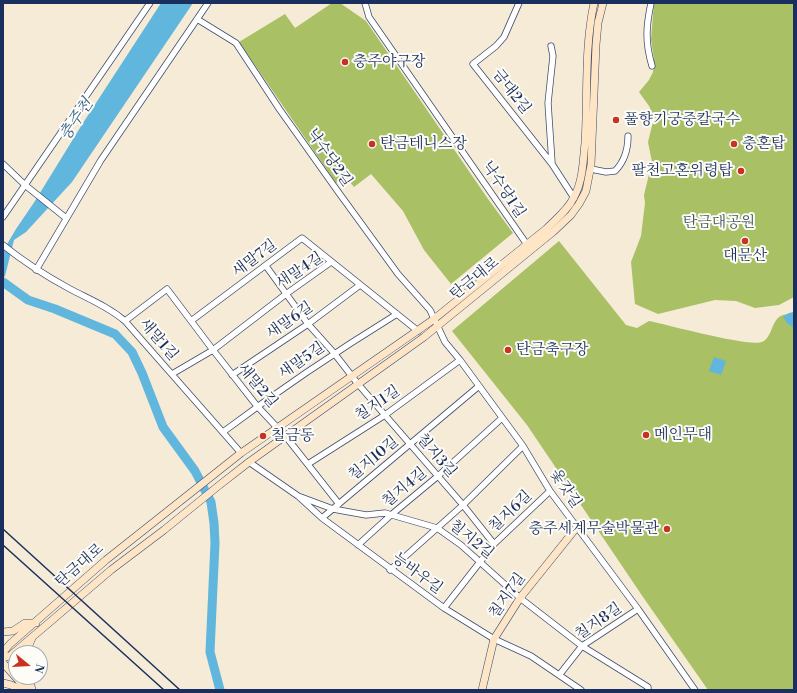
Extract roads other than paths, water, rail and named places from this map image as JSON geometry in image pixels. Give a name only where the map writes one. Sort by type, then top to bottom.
[{"type":"main road","name":"탄금대로","points":[[594,3],[590,30],[584,160],[580,183],[574,198],[561,214],[434,319],[241,453],[106,560],[4,651],[4,659],[10,656],[34,634],[112,570],[249,462],[437,327],[561,226],[576,210],[586,191],[591,169],[596,46],[598,23],[603,3]]},
{"type":"main road","points":[[241,453],[249,462]]},
{"type":"main road","name":"칠지7길","points":[[482,690],[494,639],[520,598],[577,527]]},
{"type":"main road","points":[[3,632],[13,631],[26,623],[36,623]]},
{"type":"main road","points":[[29,645],[34,634]]},
{"type":"main road","points":[[4,659],[27,690]]},
{"type":"main road","points":[[3,683],[22,690]]},
{"type":"street","points":[[3,217],[150,3]]},
{"type":"street","points":[[36,270],[100,160],[208,3]]},
{"type":"street","name":"낙수당1길","points":[[365,3],[369,17],[531,250]]},
{"type":"street","name":"금대2길","points":[[518,3],[504,37],[496,46],[473,64],[552,164],[574,198]]},
{"type":"street","points":[[651,3],[646,23],[646,37],[648,56],[652,66]]},
{"type":"street","name":"낙수당2길","points":[[197,19],[236,43],[280,110],[338,193],[398,274],[430,310],[434,319]]},
{"type":"street","points":[[551,46],[553,56],[548,103],[552,164]]},
{"type":"street","points":[[591,169],[606,172],[615,171],[622,164],[625,157],[628,146],[628,136]]},
{"type":"street","points":[[3,164],[25,185],[66,218]]},
{"type":"street","name":"새말7길","points":[[191,321],[302,238],[331,262]]},
{"type":"street","name":"새말1길","points":[[3,245],[36,270],[69,289],[102,305],[126,321],[241,453]]},
{"type":"street","name":"새말4길","points":[[172,374],[213,350],[286,294],[331,262],[418,331]]},
{"type":"street","name":"칠지3길","points":[[266,266],[308,324],[494,544]]},
{"type":"street","name":"새말6길","points":[[232,375],[308,324],[360,285]]},
{"type":"street","name":"새말2길","points":[[126,321],[168,289],[232,375],[257,406],[285,436]]},
{"type":"street","name":"새말5길","points":[[222,432],[334,353],[397,314]]},
{"type":"street","name":"옻갓길","points":[[434,319],[445,342],[460,360],[523,446],[550,491],[638,609],[695,690]]},
{"type":"street","name":"칠지1길","points":[[308,464],[384,415],[460,360]]},
{"type":"street","name":"칠지10길","points":[[339,504],[479,386]]},
{"type":"street","name":"칠지4길","points":[[358,545],[502,418]]},
{"type":"street","points":[[285,436],[339,504],[322,518]]},
{"type":"street","points":[[390,570],[462,505],[523,446]]},
{"type":"street","name":"능바우길","points":[[249,462],[298,496],[322,518],[390,570],[444,608],[494,639],[531,656],[560,674],[581,690]]},
{"type":"street","name":"칠지6길","points":[[444,608],[494,544],[550,491]]},
{"type":"street","name":"칠지2길","points":[[298,496],[333,509],[366,515],[385,513],[437,528],[462,545],[520,598],[582,646],[648,686],[648,690]]},
{"type":"street","name":"칠지8길","points":[[560,674],[582,646],[638,609]]},
{"type":"water","name":"충주천","points":[[161,3],[193,3],[72,182],[26,232],[14,240],[5,276],[3,278],[3,251],[83,123]]},
{"type":"water","points":[[794,312],[794,328],[787,323],[783,317]]},
{"type":"water","points":[[714,357],[726,361],[721,375],[709,371]]},
{"type":"waterway","points":[[3,282],[28,300],[55,309],[115,334],[132,352],[142,373],[163,427],[195,471],[211,502],[215,543],[210,652],[220,690]]},
{"type":"railway","points":[[3,529],[180,690]]},
{"type":"railway","points":[[3,545],[164,690]]},
{"type":"place","name":"충주야구장","points":[[345,62]]},
{"type":"place","name":"풀향기궁중칼국수","points":[[616,120]]},
{"type":"place","name":"탄금테니스장","points":[[372,144]]},
{"type":"place","name":"충혼탑","points":[[734,144]]},
{"type":"place","name":"팔천고혼위령탑","points":[[741,171]]},
{"type":"place","name":"대문산","points":[[745,241]]},
{"type":"place","name":"탄금축구장","points":[[508,350]]},
{"type":"place","name":"메인무대","points":[[646,435]]},
{"type":"place","name":"칠금동","points":[[263,436]]},
{"type":"place","name":"충주세계무술박물관","points":[[667,529]]},
{"type":"park label","name":"탄금대공원","points":[[719,223]]}]
